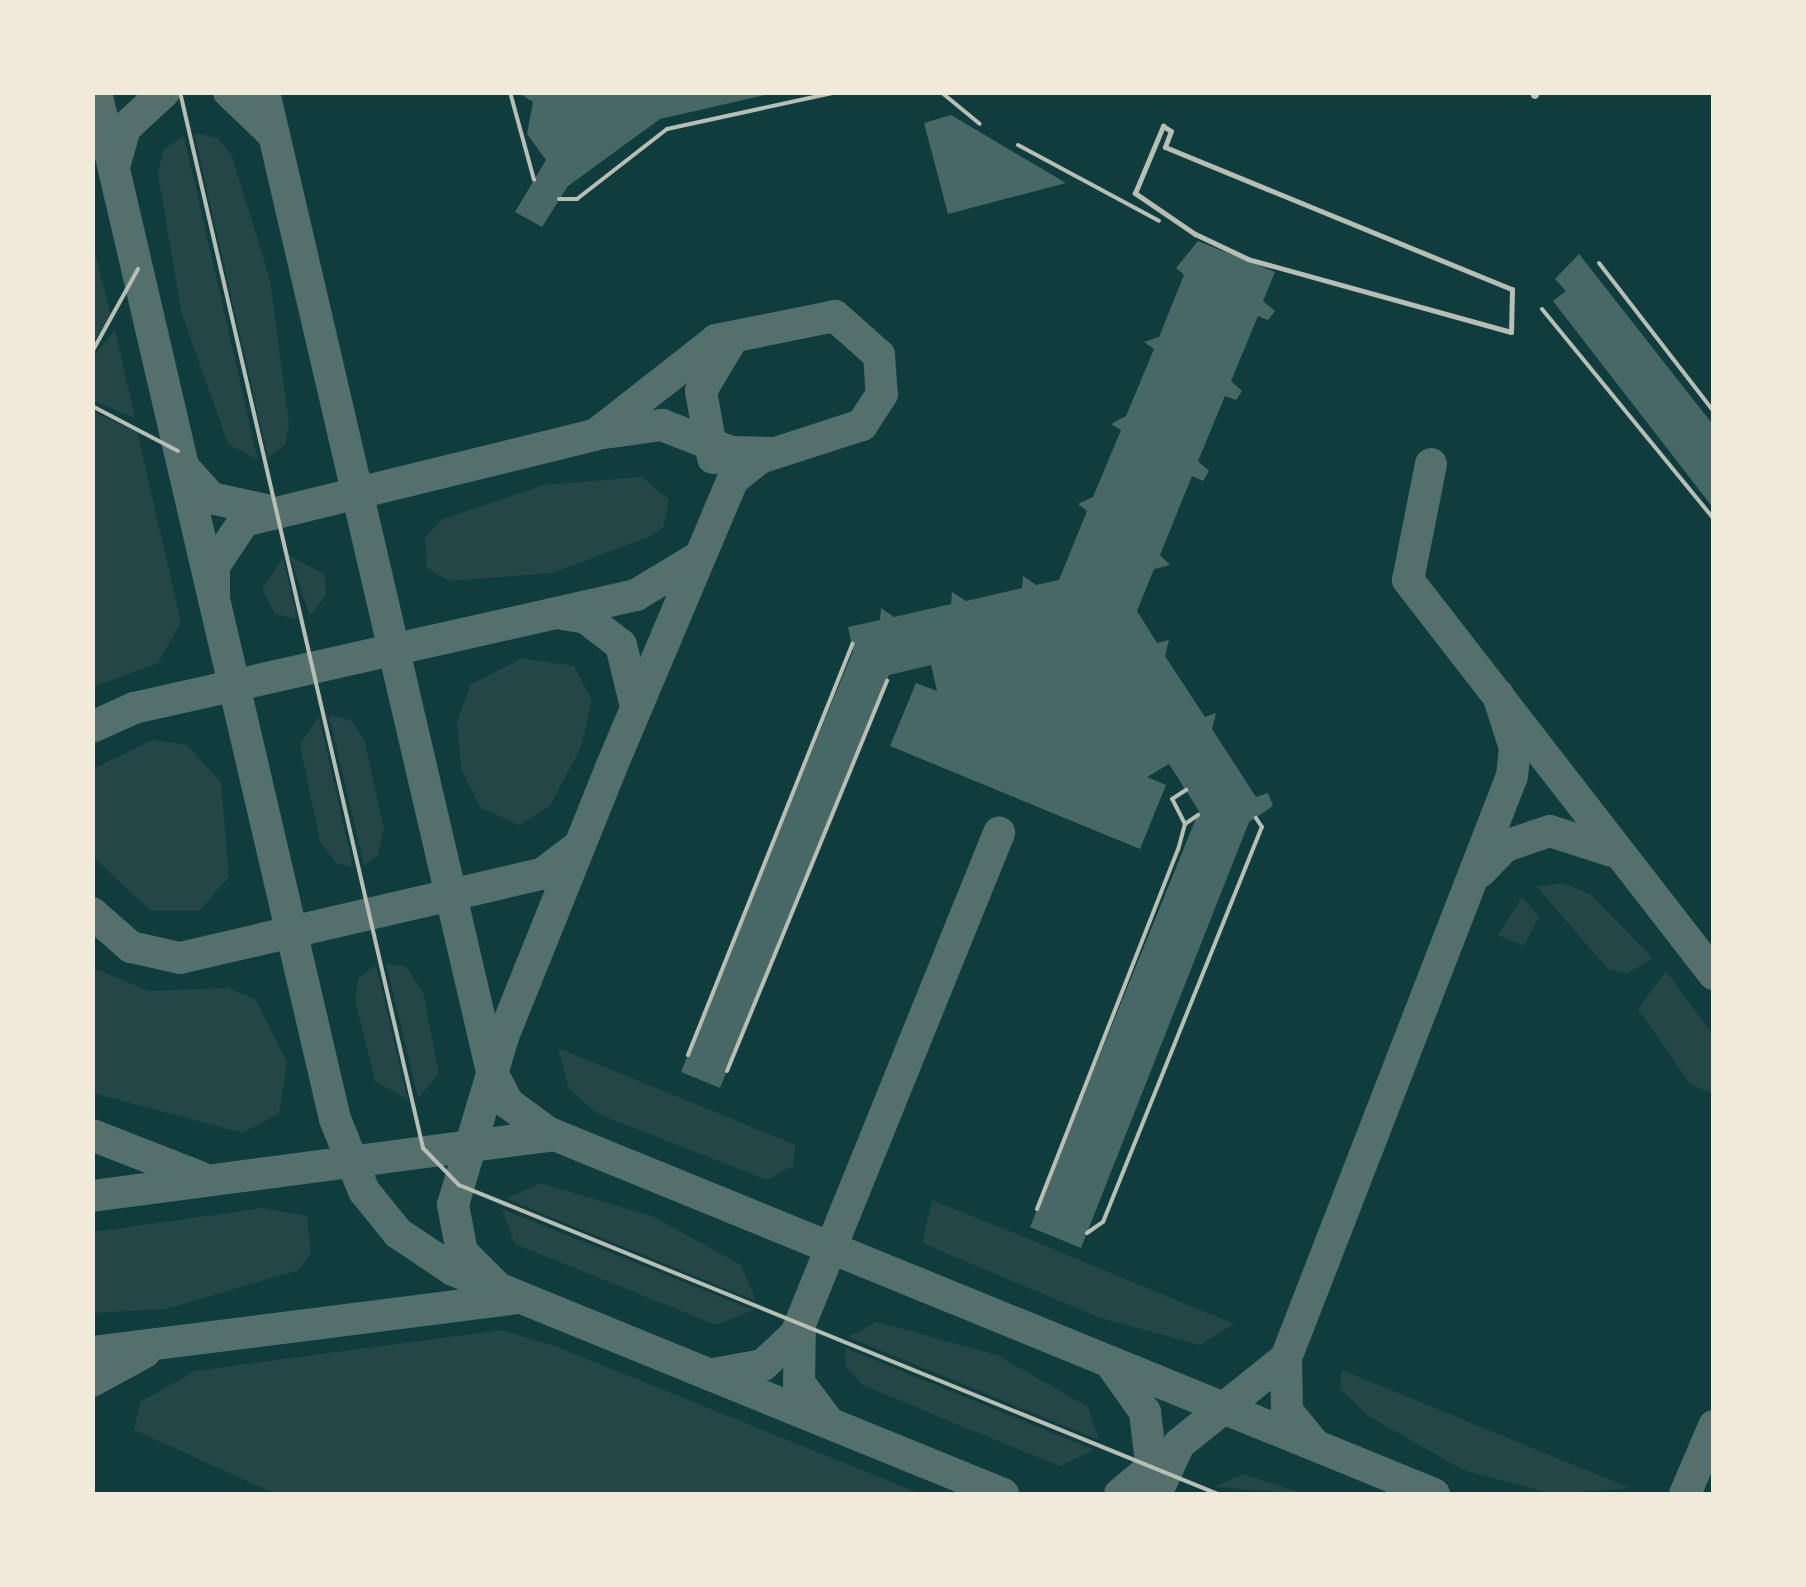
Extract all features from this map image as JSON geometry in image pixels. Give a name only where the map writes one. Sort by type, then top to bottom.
[{"type":"street","points":[[1162,126],[1171,131],[1165,147],[1512,288],[1511,332],[1248,259],[1135,193],[1162,126]]},
{"type":"lane","points":[[180,92],[423,1148],[458,1185],[1218,1494]]},
{"type":"lane","points":[[510,92],[534,180]]},
{"type":"lane","points":[[559,199],[576,199],[667,129],[838,92]]},
{"type":"lane","points":[[941,92],[980,124]]},
{"type":"lane","points":[[1018,145],[1159,220]]},
{"type":"lane","points":[[1599,263],[1714,412]]},
{"type":"lane","points":[[92,352],[138,269]]},
{"type":"lane","points":[[1542,309],[1714,519]]},
{"type":"lane","points":[[92,406],[178,451]]},
{"type":"lane","points":[[688,1054],[852,644]]},
{"type":"lane","points":[[727,1071],[887,680]]},
{"type":"lane","points":[[1185,824],[1172,799],[1186,790]]},
{"type":"lane","points":[[1036,1209],[1185,824],[1198,815]]},
{"type":"lane","points":[[1088,1233],[1103,1222],[1262,827],[1256,818]]},
{"type":"shaded area","points":[[194,133],[218,138],[232,156],[270,280],[289,424],[285,445],[268,458]]},
{"type":"shaded area","points":[[184,136],[258,460],[228,444],[181,311],[158,174],[163,150]]},
{"type":"shaded area","points":[[92,241],[111,316],[93,342],[92,342]]},
{"type":"shaded area","points":[[115,330],[135,418],[93,401],[93,357]]},
{"type":"shaded area","points":[[92,411],[137,432],[181,622],[158,663],[93,687]]},
{"type":"shaded area","points":[[642,477],[669,500],[663,528],[649,537],[552,573],[449,581],[427,568],[425,537],[441,520],[543,485]]},
{"type":"shaded area","points":[[290,556],[324,574],[326,595],[310,616]]},
{"type":"shaded area","points":[[283,558],[297,619],[275,614],[262,589]]},
{"type":"shaded area","points":[[522,658],[574,666],[592,701],[581,747],[550,806],[519,825],[481,808],[461,768],[457,723],[470,685]]},
{"type":"shaded area","points":[[329,715],[351,720],[364,739],[384,829],[378,855],[364,865]]},
{"type":"shaded area","points":[[319,716],[353,867],[336,863],[320,841],[300,745]]},
{"type":"shaded area","points":[[152,740],[187,745],[221,782],[229,877],[199,911],[151,911],[93,857],[93,769]]},
{"type":"shaded area","points":[[1564,883],[1590,894],[1653,958],[1627,974],[1608,969],[1536,886]]},
{"type":"shaded area","points":[[1522,897],[1539,917],[1524,946],[1498,935]]},
{"type":"shaded area","points":[[386,963],[406,967],[423,992],[439,1074],[418,1098]]},
{"type":"shaded area","points":[[376,965],[408,1100],[375,1081],[355,999],[358,978]]},
{"type":"shaded area","points":[[93,968],[149,991],[228,988],[255,999],[287,1063],[279,1113],[243,1133],[93,1093]]},
{"type":"shaded area","points":[[1666,971],[1713,1035],[1713,1094],[1690,1084],[1638,1009]]},
{"type":"shaded area","points":[[558,1048],[796,1145],[793,1166],[767,1180],[598,1114],[569,1089]]},
{"type":"shaded area","points":[[540,1183],[652,1216],[741,1265],[756,1301],[507,1199]]},
{"type":"shaded area","points":[[932,1200],[1234,1324],[1200,1345],[1100,1318],[922,1243]]},
{"type":"shaded area","points":[[263,1208],[307,1216],[311,1253],[299,1270],[166,1309],[93,1313],[93,1232]]},
{"type":"shaded area","points":[[502,1209],[753,1310],[716,1325],[515,1244]]},
{"type":"shaded area","points":[[877,1322],[997,1355],[1088,1407],[1099,1440],[848,1337]]},
{"type":"shaded area","points":[[502,1330],[560,1348],[921,1494],[276,1494],[134,1430],[140,1402],[195,1371]]},
{"type":"shaded area","points":[[845,1348],[1094,1450],[1060,1466],[961,1426],[863,1385],[846,1367]]},
{"type":"shaded area","points":[[1342,1370],[1630,1488],[1553,1494],[1463,1470],[1368,1416],[1340,1389]]},
{"type":"shaded area","points":[[1243,1474],[1304,1494],[1214,1487]]},
{"type":"building","points":[[517,92],[769,94],[660,119],[568,186],[542,227],[515,212],[546,160],[527,134],[533,102]]},
{"type":"building","points":[[951,115],[1066,183],[948,214],[924,123]]},
{"type":"building","points":[[1198,241],[1275,272],[1263,301],[1275,311],[1268,320],[1258,316],[1231,381],[1242,391],[1236,400],[1225,396],[1198,461],[1209,471],[1203,481],[1192,476],[1160,555],[1170,565],[1154,569],[1137,611],[1157,643],[1169,640],[1165,656],[1205,717],[1216,713],[1212,729],[1256,797],[1268,793],[1273,806],[1249,822],[1081,1248],[1030,1227],[1199,811],[1169,764],[1147,777],[1166,785],[1140,849],[890,746],[916,683],[937,691],[931,665],[889,675],[720,1088],[681,1072],[853,651],[848,627],[880,620],[881,608],[894,617],[951,604],[952,592],[966,601],[1022,588],[1023,576],[1036,585],[1059,580],[1087,511],[1078,504],[1093,497],[1121,430],[1111,424],[1126,416],[1154,349],[1144,342],[1159,337],[1184,275],[1176,268]]},
{"type":"building","points":[[1579,254],[1714,426],[1714,509],[1553,301],[1566,291],[1555,279]]},
{"type":"taxiway","points":[[96,92],[335,1119],[364,1191],[398,1233],[453,1270],[1003,1494]]},
{"type":"taxiway","points":[[115,163],[125,128],[164,92]]},
{"type":"taxiway","points":[[229,92],[270,131]]},
{"type":"taxiway","points":[[264,92],[492,1072],[508,1103],[547,1132],[1434,1494]]},
{"type":"taxiway","points":[[214,600],[214,566],[244,521],[595,435],[716,340],[835,316],[879,355],[882,394],[862,425],[760,458],[733,479],[611,768],[503,1037],[453,1205],[462,1252],[499,1289]]},
{"type":"taxiway","points":[[713,458],[701,391],[732,339]]},
{"type":"taxiway","points":[[604,433],[662,425],[731,452],[771,453]]},
{"type":"taxiway","points":[[1431,464],[1408,580],[1714,974]]},
{"type":"taxiway","points":[[186,470],[211,498],[266,510]]},
{"type":"taxiway","points":[[92,727],[134,708],[636,595],[699,557]]},
{"type":"taxiway","points":[[562,614],[586,618],[621,645],[635,703]]},
{"type":"taxiway","points":[[1314,1444],[1287,1411],[1286,1358],[1512,776],[1515,748],[1498,695]]},
{"type":"taxiway","points":[[1480,872],[1505,846],[1550,831],[1612,851]]},
{"type":"taxiway","points":[[713,1374],[763,1365],[796,1334],[999,833]]},
{"type":"taxiway","points":[[92,913],[131,947],[180,958],[542,874],[579,846]]},
{"type":"taxiway","points":[[92,1135],[200,1177]]},
{"type":"taxiway","points":[[92,1196],[553,1135]]},
{"type":"taxiway","points":[[92,1352],[514,1299]]},
{"type":"taxiway","points":[[800,1326],[799,1383],[827,1420]]},
{"type":"taxiway","points":[[92,1381],[145,1352]]},
{"type":"taxiway","points":[[1156,1494],[1179,1444],[1286,1358]]},
{"type":"taxiway","points":[[1114,1368],[1145,1412],[1154,1488]]},
{"type":"taxiway","points":[[1685,1494],[1714,1426]]},
{"type":"taxiway","points":[[1120,1494],[1162,1459]]}]
